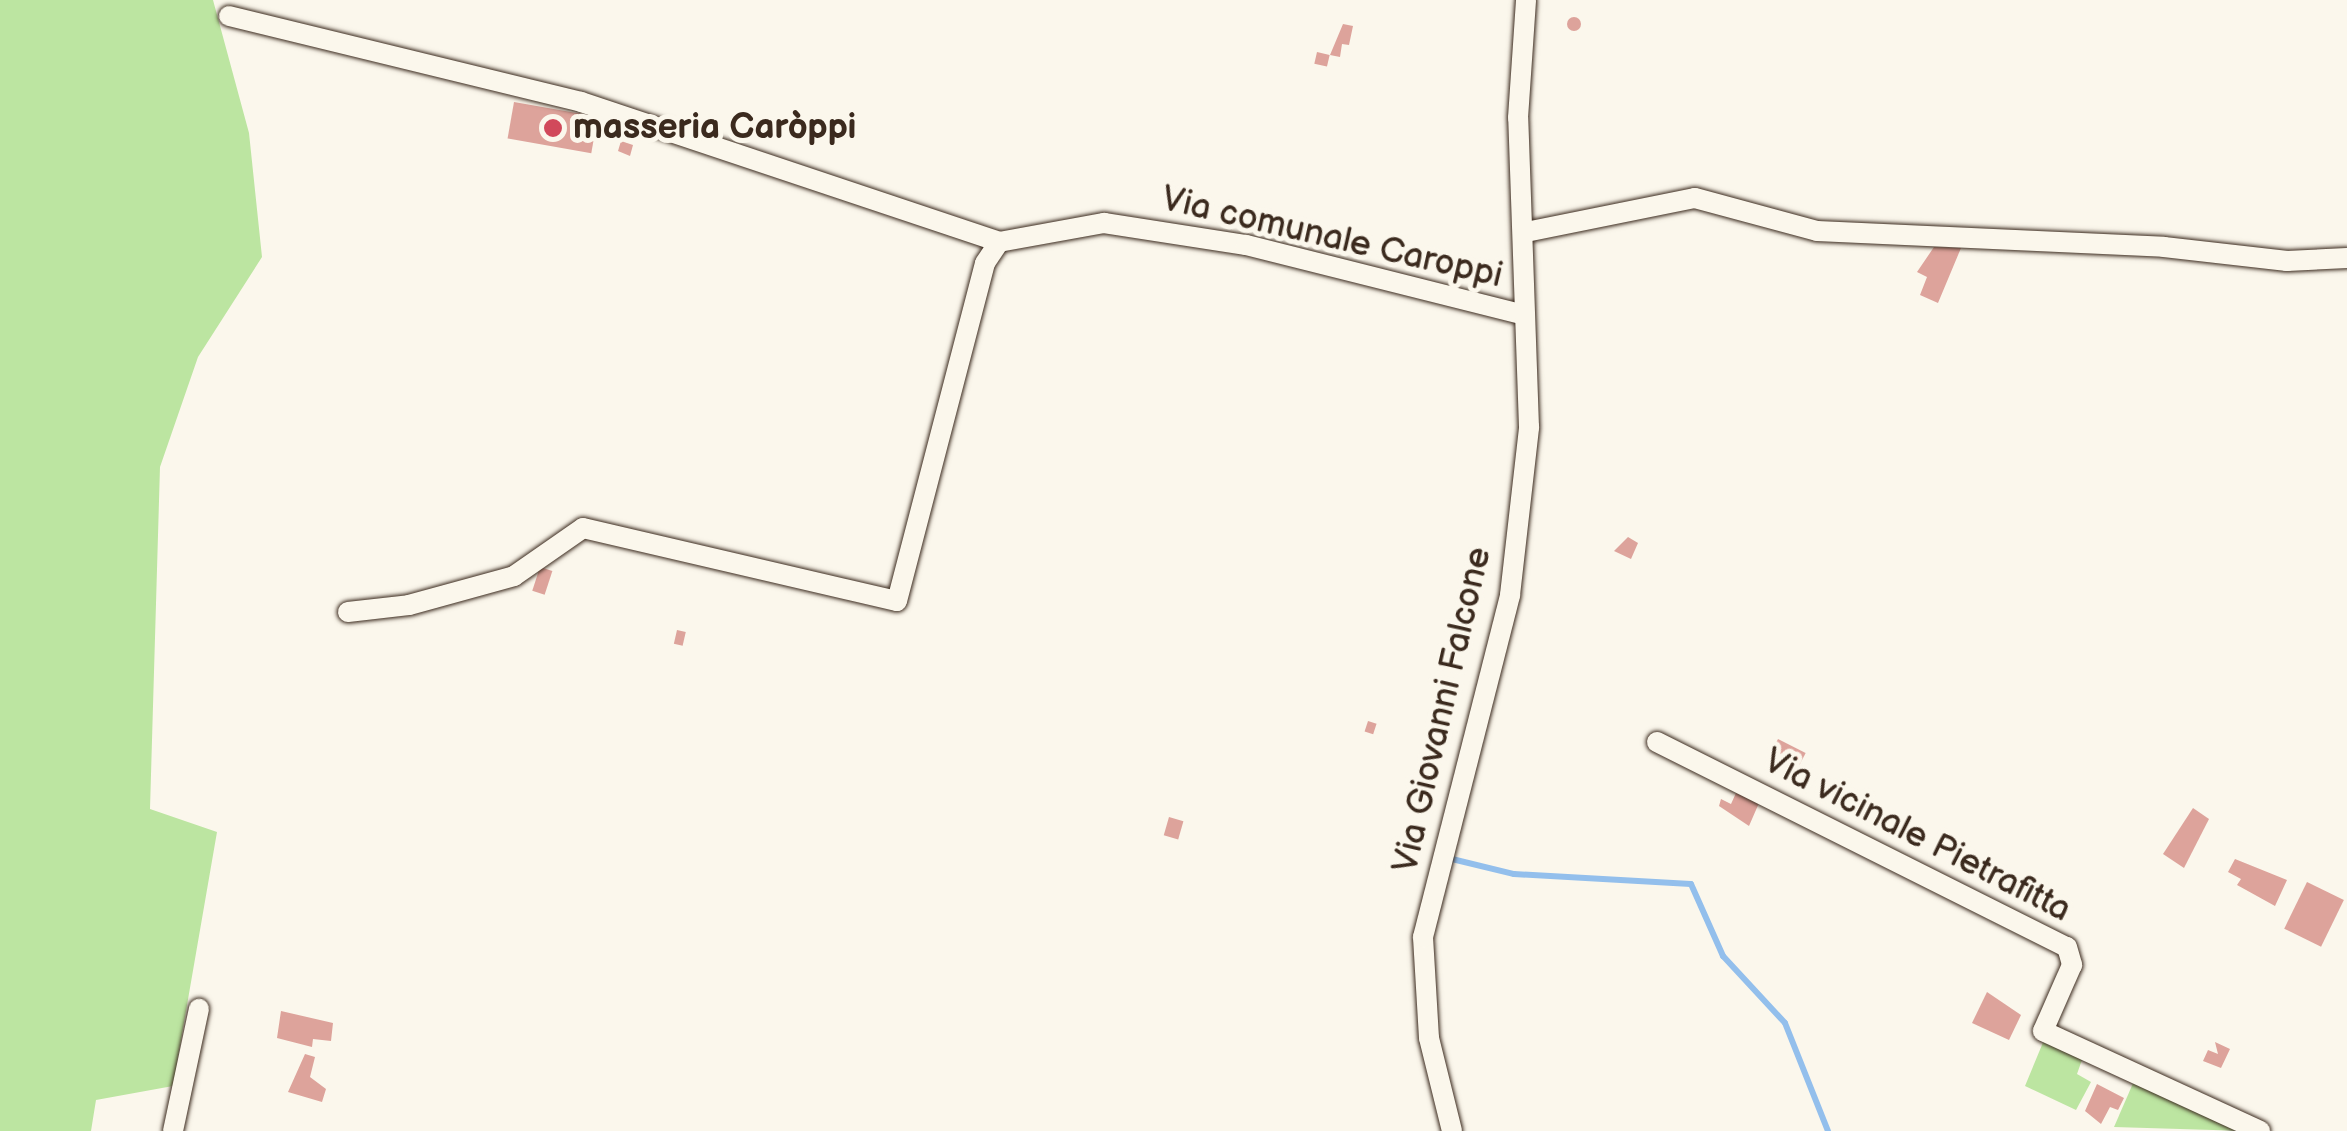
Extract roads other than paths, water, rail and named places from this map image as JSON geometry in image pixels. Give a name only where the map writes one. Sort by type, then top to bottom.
[{"type":"street","name":"Via Giovanni Falcone","points":[[1452,1131],[1429,1038],[1424,937],[1510,596],[1529,427],[1524,315],[1526,232],[1518,118],[1526,0]]},
{"type":"street","points":[[230,16],[581,102],[999,242],[984,262],[897,601],[583,528],[514,576],[409,606],[348,612]]},
{"type":"street","points":[[1526,232],[1696,198],[1818,231],[2164,247],[2287,261],[2347,258]]},
{"type":"street","name":"Via comunale Caroppi","points":[[999,242],[1104,223],[1246,245],[1524,315]]},
{"type":"street","name":"Via vicinale Pietrafitta","points":[[1658,742],[2068,947],[2072,964],[2042,1031],[2260,1131]]},
{"type":"street","points":[[173,1131],[199,1010]]},
{"type":"waterway","points":[[1452,859],[1514,874],[1691,884],[1723,956],[1785,1023],[1828,1131]]},
{"type":"place","name":"masseria Caròppi","points":[[553,128]]}]
